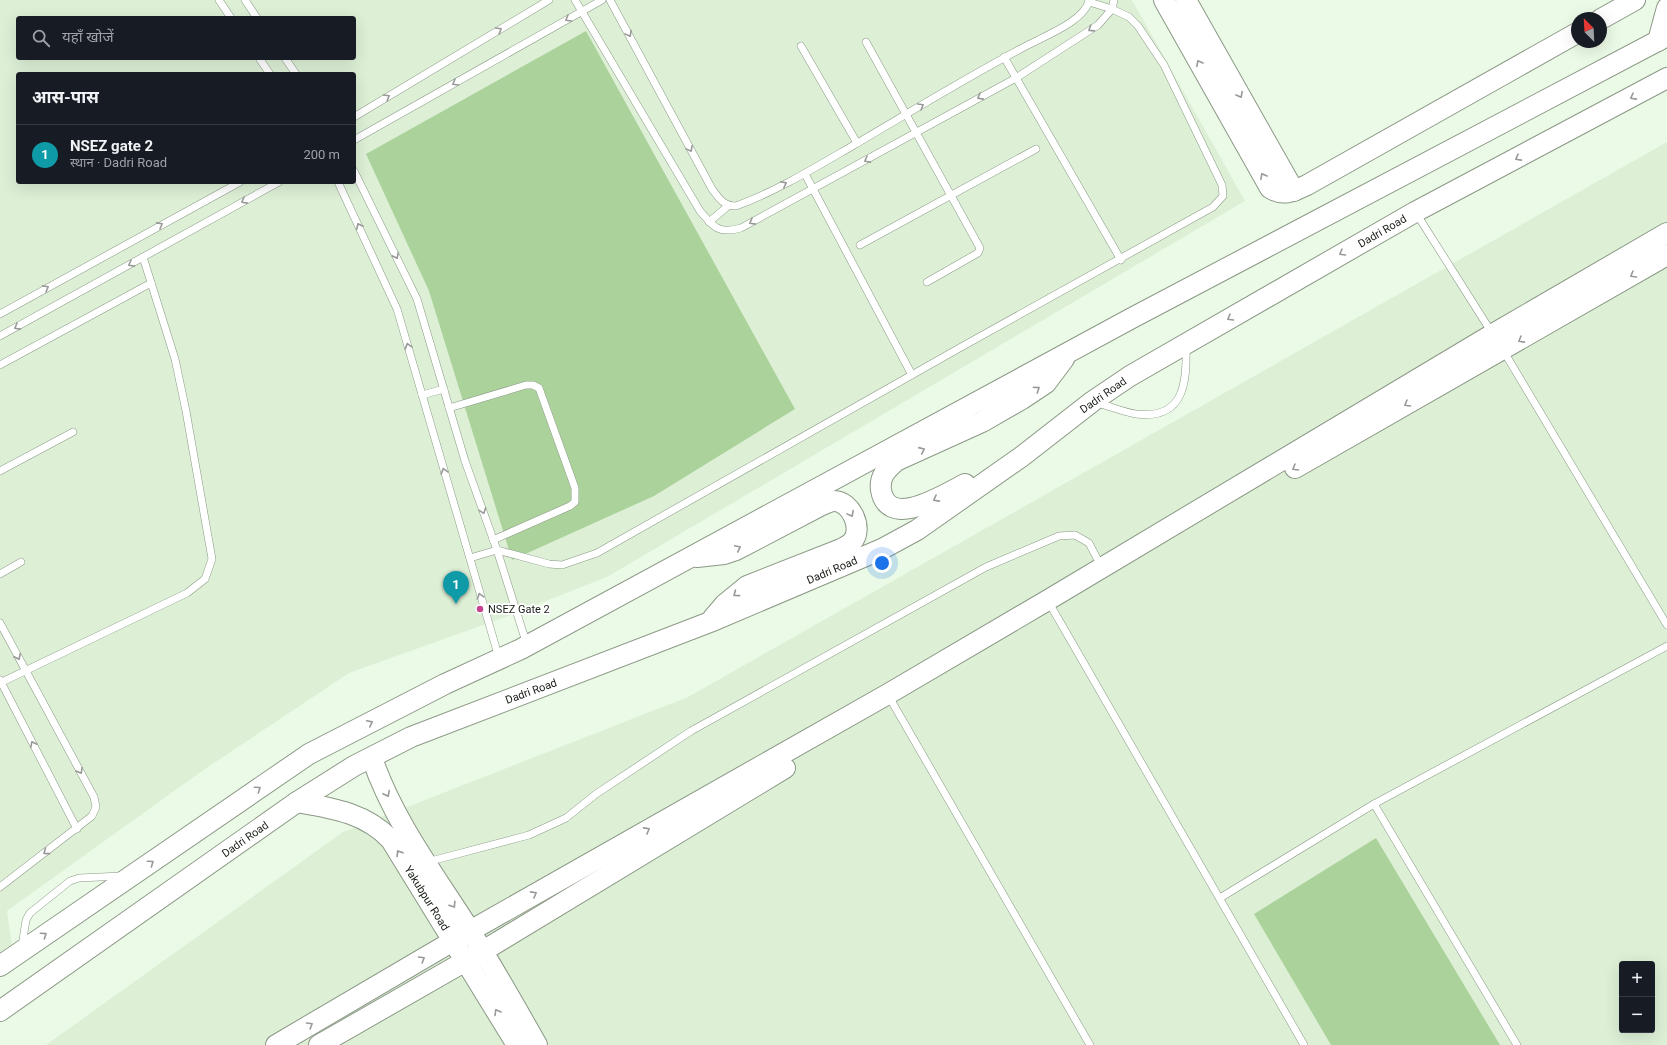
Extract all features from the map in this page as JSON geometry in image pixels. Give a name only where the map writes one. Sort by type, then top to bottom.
[{"type":"main road","points":[[1164,0],[1270,188],[1276,192],[1284,193],[1294,191],[1571,36]]},
{"type":"main road","points":[[1186,0],[1294,191]]},
{"type":"main road","points":[[1607,16],[1635,0]]},
{"type":"main road","points":[[0,966],[21,950],[309,754],[445,684],[500,660],[527,646],[687,558],[1069,354],[1132,318],[1662,39],[1667,8]]},
{"type":"main road","name":"Dadri Road","points":[[0,1011],[297,802],[354,766],[411,737],[475,711],[710,622],[882,549],[917,530],[1021,457],[1093,401],[1130,376],[1415,212],[1667,78]]},
{"type":"main road","points":[[276,1045],[462,935],[890,699],[1051,605],[1250,494],[1498,342],[1667,233]]},
{"type":"main road","points":[[1051,605],[1102,568],[1498,342],[1667,255]]},
{"type":"main road","points":[[1021,457],[917,507],[896,509],[884,499],[881,489],[881,478],[886,470],[896,461],[982,422],[1022,399],[1046,383],[1069,354]]},
{"type":"main road","points":[[687,558],[724,554],[736,550],[822,505],[833,501],[842,503],[850,510],[855,520],[856,536],[852,542],[841,549],[747,586],[725,604],[710,622]]},
{"type":"main road","points":[[318,1045],[474,956],[890,699]]},
{"type":"main road","name":"Yakubpur Road","points":[[372,758],[379,779],[426,863],[474,956],[517,1045]]},
{"type":"main road","name":"Yakubpur Road","points":[[297,802],[340,810],[363,818],[382,829],[462,935]]},
{"type":"main road","name":"Yakubpur Road","points":[[474,956],[537,1045]]},
{"type":"lane","points":[[219,0],[230,16]]},
{"type":"lane","points":[[244,0],[256,16]]},
{"type":"lane","points":[[356,116],[550,0]]},
{"type":"lane","points":[[576,0],[700,211],[717,229],[728,231],[741,228],[1016,78],[1098,25],[1112,9],[1114,0]]},
{"type":"lane","points":[[356,139],[602,0]]},
{"type":"lane","points":[[470,558],[497,550],[549,564],[562,565],[583,559],[1121,260],[1213,207],[1223,196],[1222,185],[1164,65],[1138,26],[1129,16],[1089,1],[1088,6],[1080,16],[1004,57],[805,174],[748,202],[736,206],[728,206],[720,200],[712,189],[610,0]]},
{"type":"lane","points":[[866,42],[980,250],[927,282]]},
{"type":"lane","points":[[801,46],[857,143]]},
{"type":"lane","points":[[1004,57],[1121,260]]},
{"type":"lane","points":[[260,60],[269,72]]},
{"type":"lane","points":[[286,60],[295,72]]},
{"type":"lane","points":[[860,245],[1036,149]]},
{"type":"lane","points":[[805,174],[912,375]]},
{"type":"lane","points":[[356,175],[417,299],[465,461],[497,550],[527,646]]},
{"type":"lane","points":[[0,314],[236,184]]},
{"type":"lane","points":[[0,336],[274,184]]},
{"type":"lane","points":[[339,184],[397,309],[500,660]]},
{"type":"lane","points":[[709,222],[728,206]]},
{"type":"lane","points":[[1415,212],[1498,342],[1667,625]]},
{"type":"lane","points":[[77,829],[0,682],[187,593],[205,579],[212,559],[186,411],[175,359],[143,257]]},
{"type":"lane","points":[[0,365],[151,283]]},
{"type":"lane","points":[[1093,401],[1136,414],[1157,413],[1173,407],[1182,392],[1187,374],[1186,343]]},
{"type":"lane","points":[[449,408],[526,385],[533,385],[539,388],[575,488],[575,502],[570,506],[493,540]]},
{"type":"lane","points":[[422,394],[444,389]]},
{"type":"lane","points":[[0,471],[73,432]]},
{"type":"lane","points":[[426,863],[529,835],[566,818],[596,794],[691,731],[986,568],[1059,536],[1075,535],[1088,543],[1102,568]]},
{"type":"lane","points":[[0,574],[21,562]]},
{"type":"lane","points":[[1051,605],[1304,1045]]},
{"type":"lane","points":[[0,623],[24,670],[94,797],[96,807],[92,816],[77,829],[0,887]]},
{"type":"lane","points":[[1220,898],[1374,804],[1667,646]]},
{"type":"lane","points":[[890,699],[1090,1045]]},
{"type":"lane","points":[[1374,804],[1517,1045]]},
{"type":"lane","points":[[21,950],[26,920],[30,913],[70,881],[79,878],[133,875]]},
{"type":"shaded area","points":[[0,0],[1132,0],[1245,201],[607,577],[500,619],[349,673],[202,771],[7,911],[12,945],[7,957],[0,962]]},
{"type":"shaded area","points":[[1667,142],[1667,1045],[46,1045],[343,832],[688,697]]},
{"type":"green space","points":[[586,31],[795,409],[654,496],[512,560],[429,291],[366,154]]},
{"type":"green space","points":[[1376,838],[1500,1045],[1331,1045],[1254,914]]},
{"type":"place","name":"NSEZ gate 2","points":[[456,604]]},
{"type":"place","name":"NSEZ Gate 2","points":[[480,609]]}]
